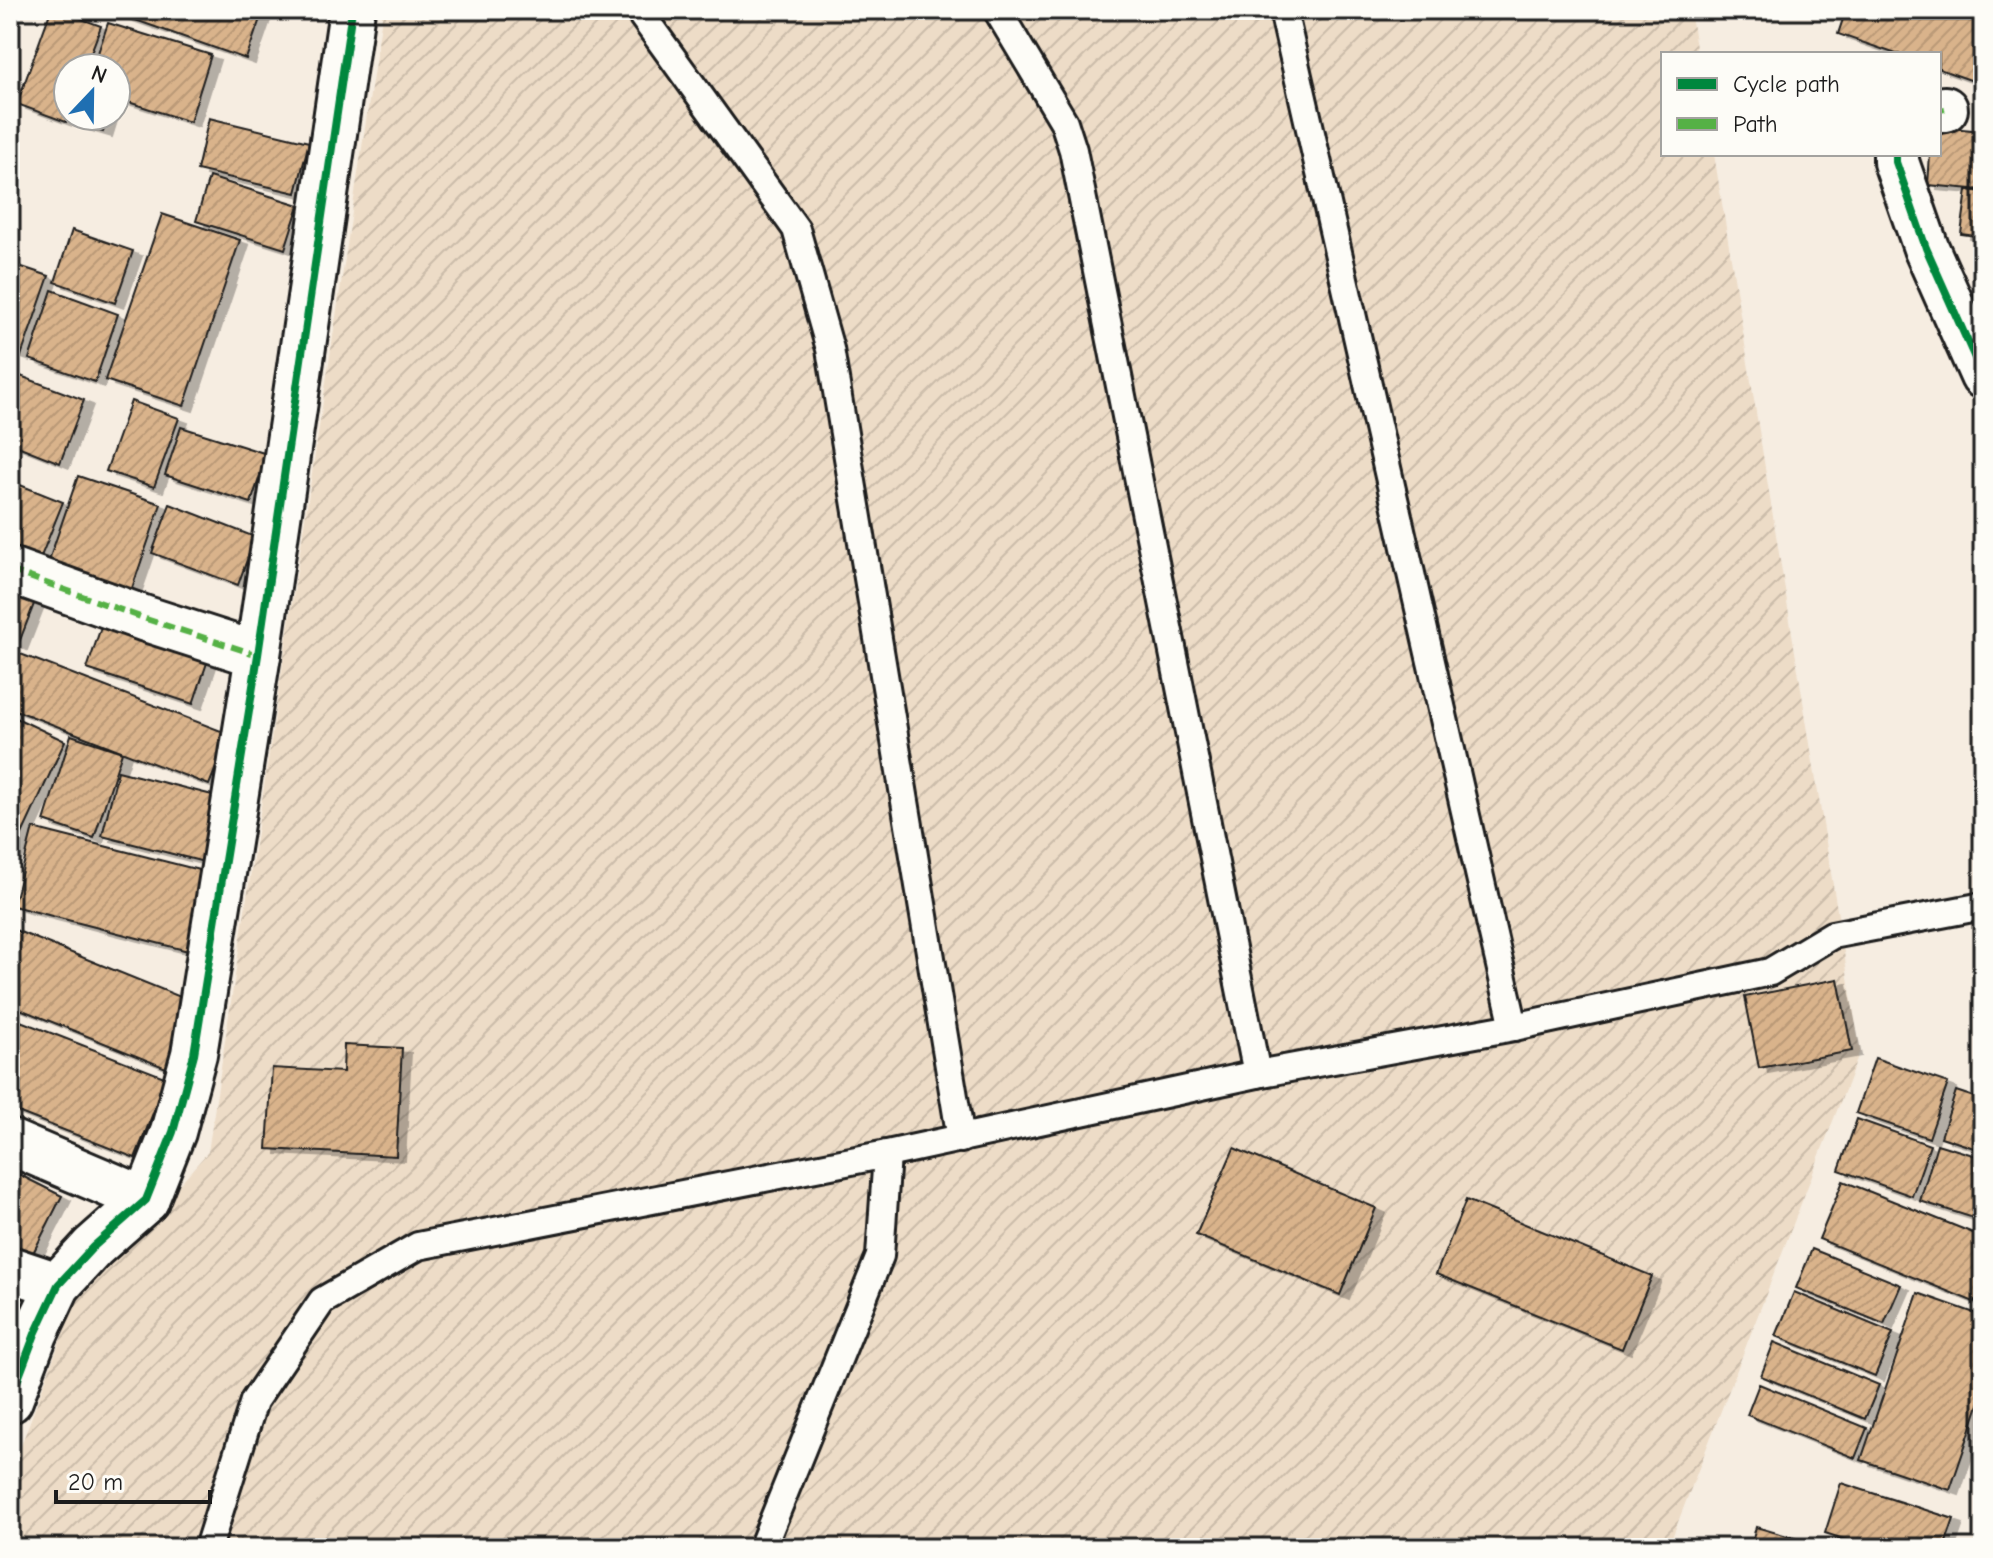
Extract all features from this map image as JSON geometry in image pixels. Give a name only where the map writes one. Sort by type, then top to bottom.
[{"type":"street","points":[[10,1400],[58,1285],[93,1247],[146,1200],[173,1132],[194,1054],[258,655],[352,10]]},
{"type":"street","points":[[1896,156],[1926,248],[1983,376]]},
{"type":"street","points":[[10,570],[258,655]]},
{"type":"street","points":[[10,1142],[146,1200]]},
{"type":"street","points":[[10,1269],[58,1285]]},
{"type":"lane","points":[[638,10],[796,229],[830,349],[961,1139]]},
{"type":"lane","points":[[997,10],[1064,122],[1073,150],[1257,1074]]},
{"type":"lane","points":[[1283,10],[1514,1027]]},
{"type":"lane","points":[[208,1548],[254,1401],[322,1301],[418,1246],[961,1139],[1257,1074],[1514,1027],[1770,972],[1832,935],[1983,906]]},
{"type":"lane","points":[[762,1548],[880,1256],[887,1154]]},
{"type":"shaded area","points":[[383,10],[1690,10],[1697,52],[1661,52],[1661,156],[1714,156],[1860,1051],[1668,1548],[10,1548],[10,1475],[75,1301],[208,1152]]},
{"type":"building","points":[[51,10],[101,26],[91,52],[52,52],[52,117],[17,104]]},
{"type":"building","points":[[107,10],[263,10],[246,59]]},
{"type":"building","points":[[1846,10],[1983,10],[1983,64],[1976,82],[1941,70],[1941,52],[1890,52],[1838,34]]},
{"type":"building","points":[[108,23],[211,55],[190,122],[132,103],[132,52],[98,52]]},
{"type":"building","points":[[209,118],[309,142],[296,193],[197,170]]},
{"type":"building","points":[[1941,127],[1983,131],[1983,190],[1928,185],[1930,156],[1941,156]]},
{"type":"building","points":[[209,177],[299,205],[285,249],[196,221]]},
{"type":"building","points":[[1967,190],[1983,192],[1983,237],[1961,234]]},
{"type":"building","points":[[162,214],[240,240],[184,406],[105,380]]},
{"type":"building","points":[[72,230],[133,251],[115,303],[55,282]]},
{"type":"building","points":[[10,263],[49,276],[21,356],[10,352]]},
{"type":"building","points":[[52,290],[118,314],[95,382],[29,359]]},
{"type":"building","points":[[10,372],[84,400],[60,463],[10,443]]},
{"type":"building","points":[[131,401],[179,418],[154,487],[106,471]]},
{"type":"building","points":[[181,427],[267,454],[251,503],[165,475]]},
{"type":"building","points":[[78,476],[161,504],[130,594],[47,566]]},
{"type":"building","points":[[10,481],[63,502],[40,559],[10,548]]},
{"type":"building","points":[[170,504],[255,537],[238,585],[152,553]]},
{"type":"building","points":[[10,580],[39,591],[18,645],[10,641]]},
{"type":"building","points":[[104,618],[210,654],[193,704],[87,669]]},
{"type":"building","points":[[10,650],[229,734],[209,785],[10,708]]},
{"type":"building","points":[[10,715],[65,741],[12,856],[10,855]]},
{"type":"building","points":[[71,735],[122,752],[94,838],[44,821]]},
{"type":"building","points":[[118,771],[228,799],[212,864],[102,836]]},
{"type":"building","points":[[33,828],[215,874],[196,953],[13,906]]},
{"type":"building","points":[[10,928],[193,1002],[166,1068],[10,1005]]},
{"type":"building","points":[[1838,979],[1852,1051],[1759,1068],[1745,997]]},
{"type":"building","points":[[10,1017],[167,1078],[135,1158],[10,1109]]},
{"type":"building","points":[[344,1045],[402,1048],[396,1156],[267,1149],[272,1068],[343,1072]]},
{"type":"building","points":[[1875,1058],[1948,1083],[1929,1138],[1856,1113]]},
{"type":"building","points":[[1956,1091],[1983,1100],[1983,1151],[1941,1137]]},
{"type":"building","points":[[1857,1119],[1930,1145],[1912,1196],[1839,1170]]},
{"type":"building","points":[[1937,1144],[1983,1158],[1983,1221],[1920,1201]]},
{"type":"building","points":[[1234,1148],[1376,1208],[1340,1295],[1196,1235]]},
{"type":"building","points":[[18,1174],[62,1196],[26,1267],[10,1258],[10,1190]]},
{"type":"building","points":[[1843,1181],[1983,1237],[1983,1303],[1819,1239]]},
{"type":"building","points":[[1466,1200],[1652,1276],[1622,1349],[1436,1274]]},
{"type":"building","points":[[1812,1249],[1901,1285],[1884,1324],[1796,1288]]},
{"type":"building","points":[[1794,1292],[1893,1333],[1875,1376],[1776,1336]]},
{"type":"building","points":[[1918,1293],[1983,1316],[1983,1393],[1950,1490],[1861,1460]]},
{"type":"building","points":[[1774,1342],[1879,1385],[1865,1419],[1761,1376]]},
{"type":"building","points":[[1759,1384],[1867,1428],[1855,1458],[1747,1415]]},
{"type":"building","points":[[1841,1483],[1954,1519],[1944,1548],[1871,1548],[1825,1533]]},
{"type":"building","points":[[1756,1527],[1808,1542],[1806,1548],[1750,1548]]},
{"type":"marked path","points":[[1941,110],[1945,109]]},
{"type":"marked path","points":[[10,570],[258,655]]},
{"type":"cycle path","points":[[10,1400],[58,1285],[93,1247],[146,1200],[173,1132],[194,1054],[258,655],[352,10]]},
{"type":"cycle path","points":[[1896,156],[1926,248],[1983,376]]}]
